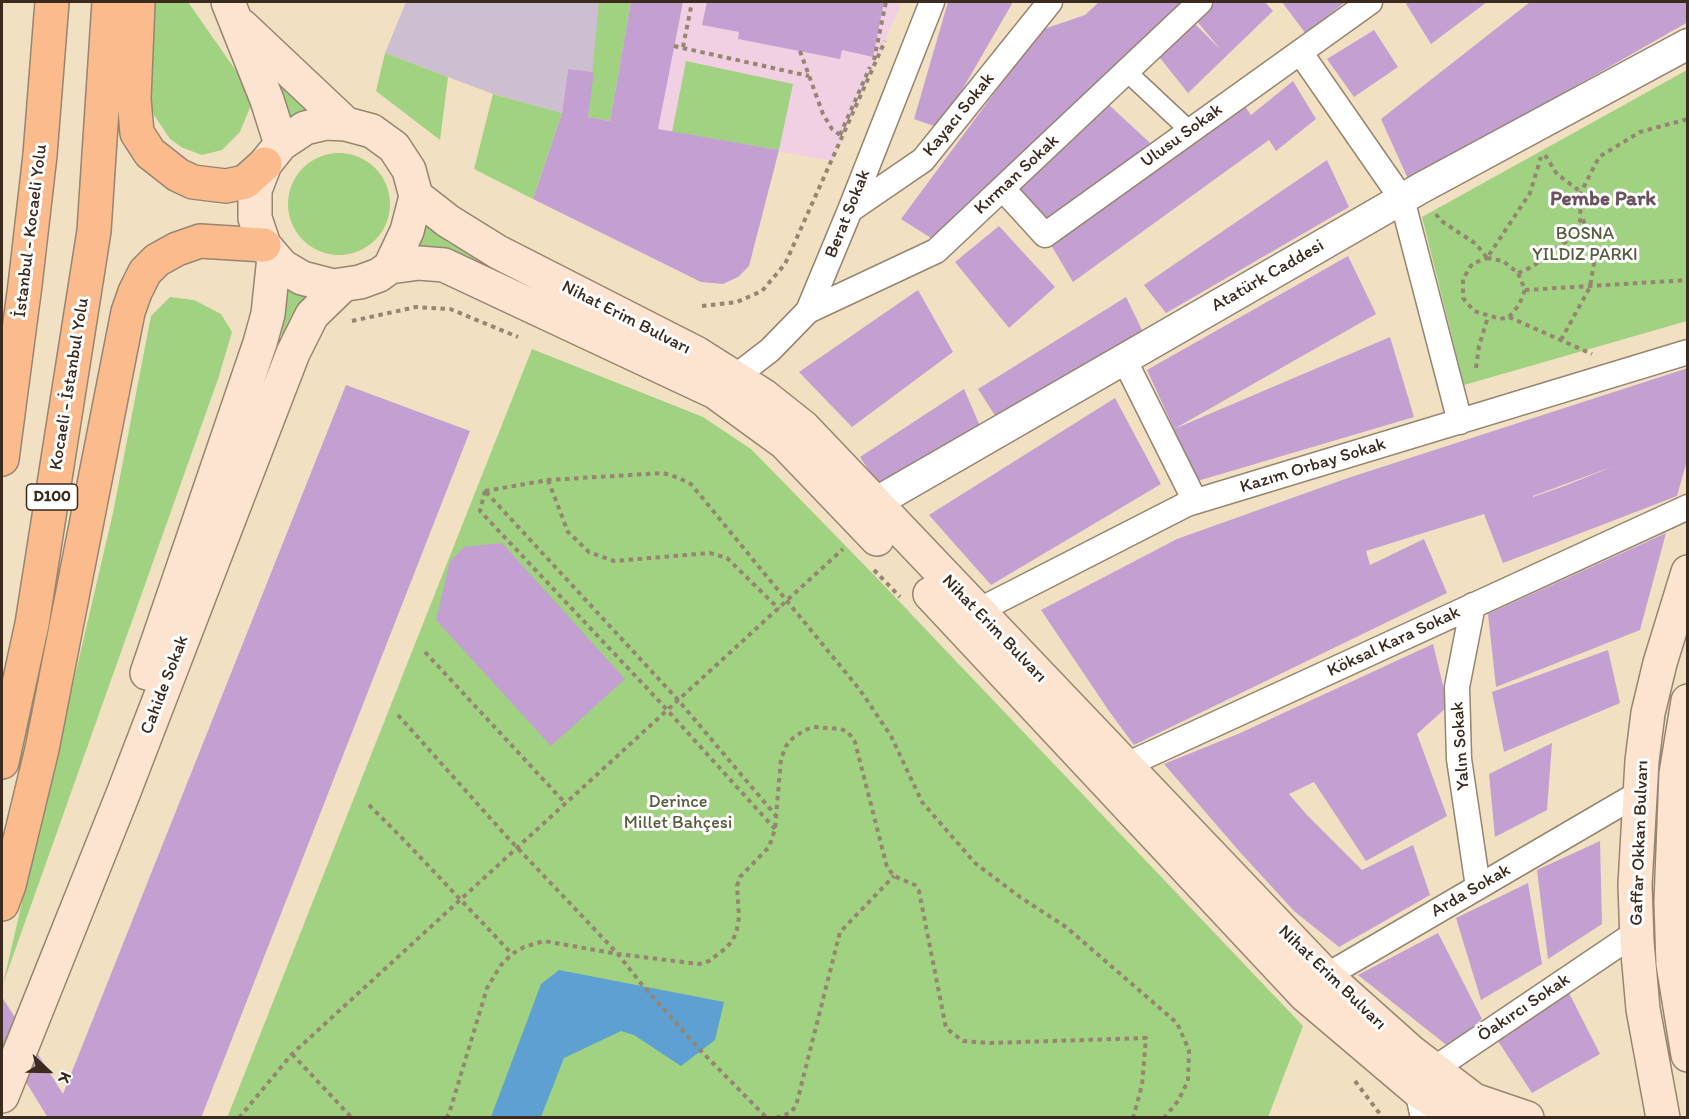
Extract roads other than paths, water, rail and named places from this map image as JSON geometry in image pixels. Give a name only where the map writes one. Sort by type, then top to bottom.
[{"type":"highway","name":"İstanbul - Kocaeli Yolu","points":[[2,459],[38,178],[52,2]]},
{"type":"highway","name":"Kocaeli - İstanbul Yolu","points":[[2,762],[32,624],[94,231],[109,2]]},
{"type":"highway","points":[[138,2],[134,99],[137,133],[150,153],[178,175],[193,182],[226,186],[245,182],[273,154]]},
{"type":"highway","points":[[2,904],[9,885],[42,749],[128,312],[135,292],[145,272],[157,260],[177,249],[200,242],[269,251]]},
{"type":"main road","points":[[232,11],[267,100],[273,154]]},
{"type":"main road","points":[[232,11],[346,124]]},
{"type":"main road","points":[[326,123],[346,124],[372,131],[394,147],[409,170],[416,196],[407,231],[390,267],[360,282],[333,286],[302,278],[282,266],[269,251],[255,218],[255,190],[273,154],[305,128],[326,123]]},
{"type":"main road","name":"Nihat Erim Bulvarı","points":[[416,196],[448,221],[498,252],[696,353],[725,384]]},
{"type":"main road","name":"Cahide Sokak","points":[[2,1053],[107,788],[256,354],[268,314],[269,251]]},
{"type":"main road","name":"Nihat Erim Bulvarı","points":[[390,267],[419,263],[444,265],[725,384],[764,396],[803,427],[859,520],[967,617],[1316,986],[1410,1051],[1424,1092],[1459,1118]]},
{"type":"main road","name":"Cahide Sokak","points":[[2,1096],[123,794],[293,353],[312,315],[343,285]]},
{"type":"main road","name":"Gaffar Okkan Bulvarı","points":[[1662,1117],[1643,1009],[1635,885],[1642,761],[1648,713],[1660,663],[1688,572]]},
{"type":"main road","name":"Gaffar Okkan Bulvarı","points":[[1688,701],[1682,771],[1673,825],[1679,920],[1672,964],[1688,1055]]},
{"type":"main road","name":"Nihat Erim Bulvarı","points":[[1424,1092],[1474,1100],[1527,1118]]},
{"type":"main road","points":[[1662,1117],[1688,1115]]},
{"type":"street","name":"Berat Sokak","points":[[725,384],[770,350],[808,311],[932,2]]},
{"type":"street","name":"Kayacı Sokak","points":[[850,210],[923,160],[1050,2]]},
{"type":"street","name":"Kırman Sokak","points":[[808,311],[936,251],[1200,2]]},
{"type":"street","name":"Ulusu Sokak","points":[[1003,189],[1045,235],[1370,2]]},
{"type":"street","name":"Atatürk Caddesi","points":[[859,520],[1124,359],[1412,194],[1688,44]]},
{"type":"street","points":[[1300,52],[1412,194],[1460,422]]},
{"type":"street","points":[[1126,72],[1190,131]]},
{"type":"street","name":"Kazım Orbay Sokak","points":[[967,617],[1195,501],[1688,352]]},
{"type":"street","points":[[1124,359],[1195,501]]},
{"type":"street","name":"Köksal Kara Sokak","points":[[1112,771],[1688,507]]},
{"type":"street","name":"Yalın Sokak","points":[[1473,605],[1457,687],[1459,759],[1478,887]]},
{"type":"street","name":"Arda Sokak","points":[[1316,986],[1478,887],[1641,792]]},
{"type":"street","name":"Öakırcı Sokak","points":[[1424,1092],[1637,932]]},
{"type":"water","points":[[559,970],[724,1002],[715,1040],[681,1066],[634,1035],[621,1031],[564,1058],[541,1117],[491,1117],[541,984]]},
{"type":"district","name":"Pembe Park","points":[[1603,200]]},
{"type":"park label","name":"BOSNA YILDIZ PARKI","points":[[1585,244]]},
{"type":"park label","name":"Derince Millet Bahçesi","points":[[678,812]]}]
